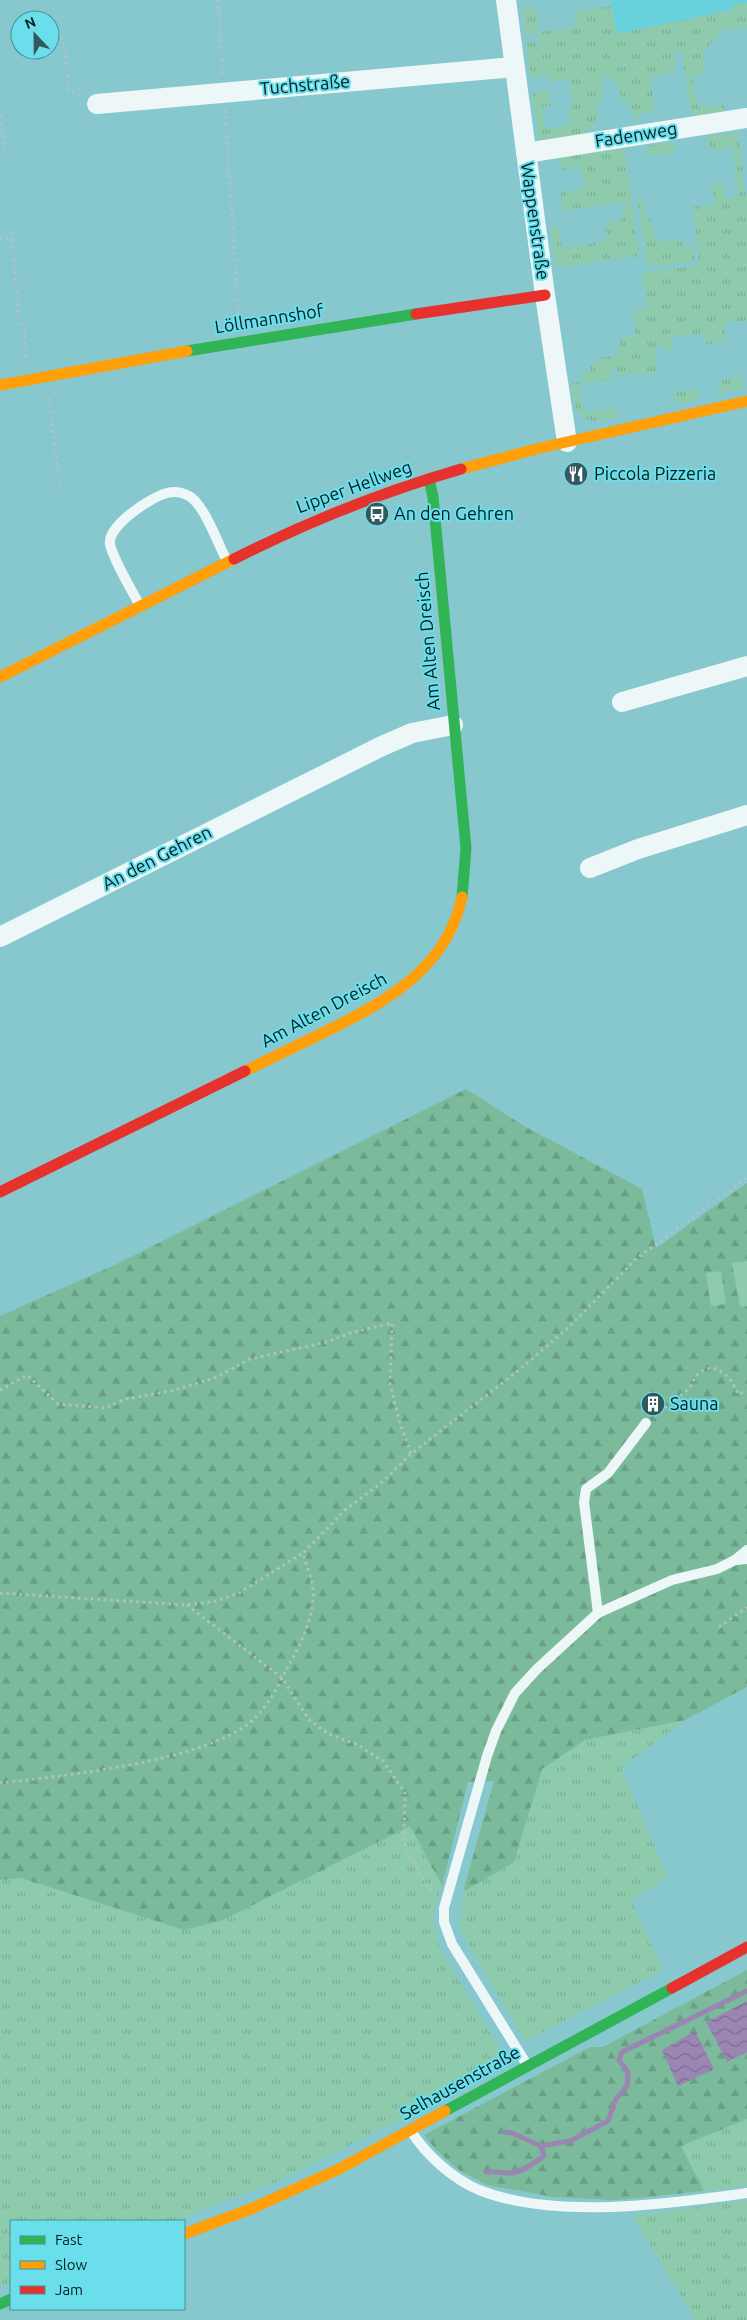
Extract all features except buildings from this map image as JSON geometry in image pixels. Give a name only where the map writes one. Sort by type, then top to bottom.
[{"type":"street","name":"Wappenstraße","points":[[506,0],[545,295],[567,442]]},
{"type":"street","name":"Tuchstraße","points":[[97,104],[514,67]]},
{"type":"street","name":"Fadenweg","points":[[526,153],[747,118]]},
{"type":"street","name":"Löllmannshof","points":[[0,385],[241,341],[545,295]]},
{"type":"street","name":"Lipper Hellweg","points":[[0,677],[301,525],[341,509],[429,479],[567,442],[747,402]]},
{"type":"street","name":"Am Alten Dreisch","points":[[0,1192],[375,1007],[414,979],[430,963],[448,937],[464,891],[466,848],[453,724],[434,497],[429,479]]},
{"type":"street","points":[[622,702],[747,666]]},
{"type":"street","name":"An den Gehren","points":[[0,937],[382,746],[412,733],[453,724]]},
{"type":"street","points":[[590,868],[638,849],[747,814]]},
{"type":"street","name":"Selhausenstraße","points":[[185,2234],[303,2187],[747,1947]]},
{"type":"lane","points":[[140,606],[110,543],[115,528],[152,499],[168,492],[180,492],[191,496],[199,506],[227,562]]},
{"type":"lane","points":[[598,1613],[585,1511],[586,1489],[608,1473],[646,1423]]},
{"type":"lane","points":[[527,2066],[452,1944],[444,1922],[444,1908],[490,1748],[514,1693],[537,1669],[598,1613],[672,1580],[717,1569],[735,1560],[747,1550]]},
{"type":"lane","points":[[735,1560],[747,1558]]},
{"type":"lane","points":[[410,2130],[436,2159],[458,2178],[478,2189],[503,2197],[587,2207],[632,2206],[747,2193]]},
{"type":"path","points":[[218,0],[241,341]]},
{"type":"path","points":[[60,37],[64,40],[69,90],[97,104]]},
{"type":"path","points":[[0,109],[6,162]]},
{"type":"path","points":[[12,231],[19,320],[24,329],[25,348]]},
{"type":"path","points":[[0,239],[12,238]]},
{"type":"path","points":[[46,377],[60,487]]},
{"type":"path","points":[[0,1593],[188,1605],[216,1600],[238,1593],[303,1553],[345,1510],[380,1484],[411,1454],[519,1370],[569,1327],[636,1259],[747,1178]]},
{"type":"path","points":[[0,1390],[27,1375],[58,1404],[105,1408],[126,1399],[171,1391],[217,1377],[250,1359],[326,1342],[350,1333],[392,1323],[390,1384],[398,1420],[411,1454]]},
{"type":"path","points":[[646,1423],[688,1390],[698,1374],[711,1368],[717,1369],[728,1376],[738,1394],[747,1390]]},
{"type":"path","points":[[0,1783],[50,1778],[155,1760],[207,1746],[230,1736],[257,1716],[282,1678],[309,1619],[313,1590],[303,1553]]},
{"type":"path","points":[[188,1605],[282,1678],[309,1720],[329,1734],[358,1745],[383,1761],[405,1793],[404,1843],[424,1882],[444,1908]]},
{"type":"path","points":[[719,1627],[747,1607]]},
{"type":"shaded area","points":[[611,0],[747,0],[747,3],[733,5],[733,10],[616,34]]},
{"type":"green space","points":[[747,3],[747,28],[718,30],[718,39],[706,49],[703,63],[704,74],[692,76],[698,107],[723,104],[725,113],[692,117],[681,50],[673,52],[676,71],[650,78],[655,110],[638,113],[639,125],[633,116],[630,100],[622,102],[618,82],[612,83],[611,76],[601,78],[602,99],[599,99],[600,105],[596,106],[598,120],[586,133],[544,140],[539,139],[532,94],[548,91],[551,106],[542,107],[545,129],[570,125],[568,108],[573,107],[569,79],[548,81],[547,76],[530,78],[526,43],[540,40],[538,33],[525,35],[522,8],[536,7],[539,32],[575,27],[574,12],[612,6],[617,34],[733,10],[733,5]]},
{"type":"green space","points":[[738,132],[745,195],[747,195],[747,321],[725,322],[726,341],[706,345],[704,329],[704,333],[672,337],[672,349],[663,350],[662,346],[654,347],[657,374],[643,376],[642,372],[618,376],[616,368],[611,369],[612,379],[578,384],[583,413],[616,407],[618,417],[588,420],[582,417],[575,405],[571,383],[583,381],[582,373],[591,372],[590,362],[600,361],[600,358],[617,356],[622,338],[636,336],[633,312],[647,308],[642,273],[699,265],[693,207],[715,204],[712,185],[722,184],[725,198],[739,196],[732,147],[711,150],[707,136]]},
{"type":"green space","points":[[674,142],[675,152],[649,156],[647,146]]},
{"type":"green space","points":[[624,146],[639,256],[556,267],[550,227],[558,226],[562,248],[607,240],[605,223],[621,220],[625,208],[625,202],[563,211],[561,192],[584,189],[581,167],[562,170],[560,157]]},
{"type":"green space","points":[[637,197],[642,197],[645,218],[652,220],[655,242],[679,239],[684,247],[693,246],[696,261],[647,267]]},
{"type":"green space","points":[[741,376],[744,388],[718,394],[719,381]]},
{"type":"green space","points":[[697,388],[699,399],[676,404],[674,393]]},
{"type":"green space","points":[[466,1089],[524,1126],[642,1189],[656,1248],[747,1183],[747,1687],[685,1720],[585,1740],[542,1769],[514,1862],[463,1892],[494,1781],[468,1782],[442,1886],[410,1826],[221,1921],[184,1930],[21,1878],[0,1880],[0,1316],[117,1264]]},
{"type":"green space","points":[[747,1261],[747,1306],[740,1307],[732,1263]]},
{"type":"green space","points":[[721,1271],[726,1304],[711,1306],[706,1273]]},
{"type":"green space","points":[[685,1720],[621,1768],[668,1877],[631,1901],[663,1970],[525,2041],[460,1930],[463,1892],[514,1862],[542,1769],[585,1740]]},
{"type":"green space","points":[[410,1826],[442,1886],[433,1916],[439,1947],[506,2059],[385,2127],[279,2181],[175,2220],[10,2220],[10,2282],[0,2286],[0,1880],[20,1878],[184,1930],[221,1921]]},
{"type":"green space","points":[[747,1970],[747,2001],[706,2022],[727,2062],[747,2052],[747,2119],[681,2146],[704,2191],[617,2200],[553,2197],[487,2185],[459,2170],[437,2151],[424,2135],[590,2047],[603,2047]]},
{"type":"green space","points":[[747,2119],[747,2186],[704,2191],[681,2146]]},
{"type":"green space","points":[[747,2200],[747,2320],[696,2320],[632,2216]]},
{"type":"water","points":[[747,2001],[747,2052],[727,2062],[706,2022]]},
{"type":"water","points":[[695,2031],[714,2069],[678,2086],[662,2050]]},
{"type":"waterway","points":[[486,2172],[511,2173],[520,2171],[544,2156],[541,2146],[570,2141],[608,2121],[616,2099],[627,2086],[628,2072],[619,2060],[622,2052],[747,1991]]},
{"type":"waterway","points":[[505,2132],[512,2133],[541,2146]]},
{"type":"traffic: fast","points":[[187,351],[416,314]]},
{"type":"traffic: fast","points":[[429,479],[433,497],[466,848],[462,897]]},
{"type":"traffic: fast","points":[[445,2111],[672,1988]]},
{"type":"traffic: fast","points":[[0,2304],[10,2299]]},
{"type":"traffic: slow","points":[[0,385],[187,351]]},
{"type":"traffic: slow","points":[[461,469],[540,448],[747,401]]},
{"type":"traffic: slow","points":[[0,677],[234,559]]},
{"type":"traffic: slow","points":[[245,1071],[347,1021],[391,995],[410,980],[428,963],[443,944],[454,922],[462,897]]},
{"type":"traffic: slow","points":[[185,2234],[253,2208],[339,2169],[445,2111]]},
{"type":"traffic: jam","points":[[416,314],[545,295]]},
{"type":"traffic: jam","points":[[234,559],[345,509],[461,469]]},
{"type":"traffic: jam","points":[[0,1192],[245,1071]]},
{"type":"traffic: jam","points":[[672,1988],[747,1947]]},
{"type":"place","name":"Piccola Pizzeria","points":[[576,474]]},
{"type":"place","name":"An den Gehren","points":[[377,514]]},
{"type":"place","name":"Sauna","points":[[653,1404]]}]
